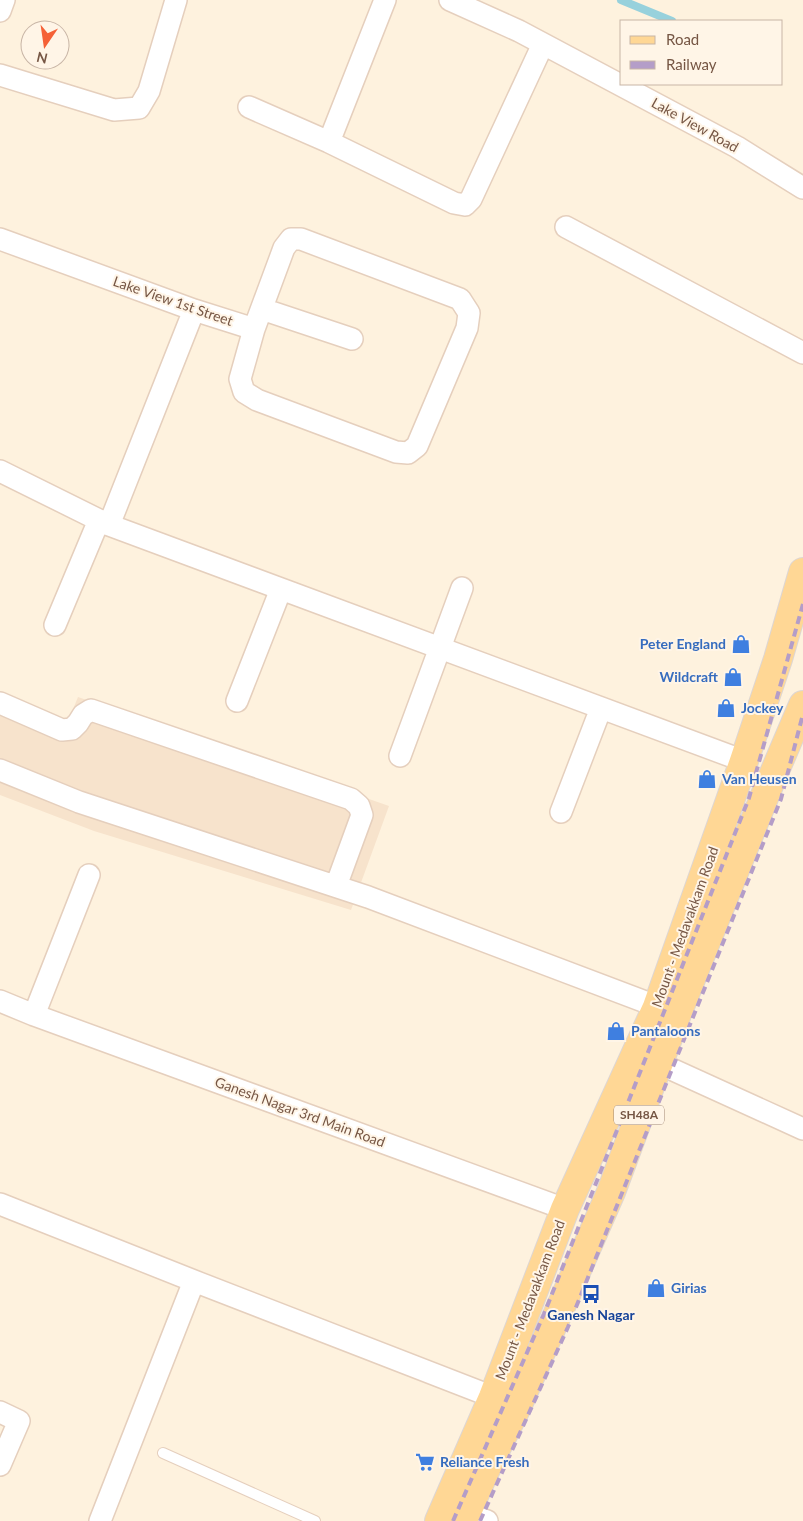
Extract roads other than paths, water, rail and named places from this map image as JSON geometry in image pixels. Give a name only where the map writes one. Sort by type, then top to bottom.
[{"type":"main road","name":"Mount - Medavakkam Road","points":[[472,1519],[484,1471],[517,1407],[610,1192],[658,1063],[667,1010],[744,761],[778,659],[803,572]]},
{"type":"main road","name":"Mount - Medavakkam Road","points":[[439,1521],[493,1397],[565,1209],[667,1010],[803,705]]},
{"type":"street","points":[[0,11],[4,0]]},
{"type":"street","points":[[0,75],[114,110],[139,108],[149,91],[176,0]]},
{"type":"street","points":[[329,142],[384,0]]},
{"type":"street","name":"Lake View Road","points":[[450,0],[519,31],[620,85]]},
{"type":"street","points":[[249,107],[329,142],[454,204],[465,204],[471,199],[543,44]]},
{"type":"street","name":"Lake View Road","points":[[620,85],[737,147],[803,188]]},
{"type":"street","points":[[566,227],[803,353]]},
{"type":"street","name":"Lake View 1st Street","points":[[0,239],[194,310],[258,319],[352,339]]},
{"type":"street","points":[[291,239],[301,239],[460,299],[469,313],[467,328],[418,446],[408,453],[396,452],[257,400],[244,392],[240,379],[258,319],[284,248],[291,239]]},
{"type":"street","points":[[56,625],[104,522],[194,310]]},
{"type":"street","points":[[0,471],[104,522],[744,761]]},
{"type":"street","points":[[400,756],[462,588]]},
{"type":"street","points":[[237,701],[282,589]]},
{"type":"street","points":[[0,704],[62,730],[72,729],[83,715],[91,710],[351,799],[359,806],[362,815],[336,886]]},
{"type":"street","points":[[561,812],[600,708]]},
{"type":"street","points":[[0,770],[79,802],[336,886],[667,1010]]},
{"type":"street","points":[[34,1015],[89,875]]},
{"type":"street","name":"Ganesh Nagar 3rd Main Road","points":[[0,1001],[565,1209]]},
{"type":"street","points":[[658,1063],[803,1129]]},
{"type":"street","points":[[0,1204],[493,1397]]},
{"type":"street","points":[[100,1521],[194,1281]]},
{"type":"street","points":[[0,1412],[19,1421],[0,1465]]},
{"type":"lane","points":[[163,1453],[315,1521]]},
{"type":"waterway","points":[[621,0],[670,20]]},
{"type":"railway","points":[[453,1521],[544,1314],[749,798],[803,604]]},
{"type":"railway","points":[[480,1521],[568,1327],[781,799],[803,714]]},
{"type":"place","name":"Peter England","points":[[741,644]]},
{"type":"place","name":"Wildcraft","points":[[733,677]]},
{"type":"place","name":"Jockey","points":[[726,708]]},
{"type":"place","name":"Van Heusen","points":[[707,779]]},
{"type":"place","name":"Pantaloons","points":[[616,1031]]},
{"type":"place","name":"Girias","points":[[656,1288]]},
{"type":"place","name":"Ganesh Nagar","points":[[591,1294]]},
{"type":"place","name":"Reliance Fresh","points":[[425,1462]]}]
